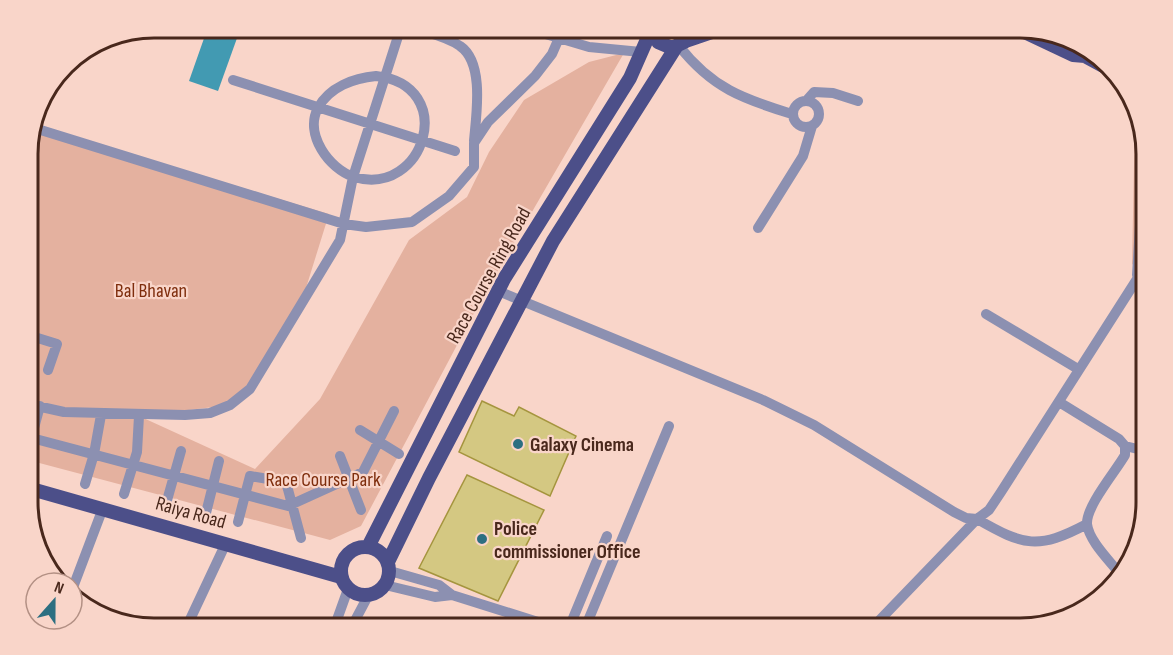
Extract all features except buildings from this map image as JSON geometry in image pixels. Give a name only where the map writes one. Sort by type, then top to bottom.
[{"type":"main road","name":"Race Course Ring Road","points":[[368,547],[498,291],[630,78],[647,38]]},
{"type":"main road","points":[[656,38],[657,42],[664,46],[680,45],[698,38]]},
{"type":"main road","name":"Race Course Ring Road","points":[[389,567],[521,299],[577,201],[684,38]]},
{"type":"main road","points":[[1039,39],[1073,55],[1082,56]]},
{"type":"main road","name":"Raiya Road","points":[[37,490],[226,543],[345,583]]},
{"type":"main road","points":[[368,547],[380,552],[389,567],[385,585],[375,594],[368,596],[345,583],[342,565],[348,554],[368,547]]},
{"type":"street","points":[[37,406],[64,412],[101,415],[139,416],[210,412],[230,405],[250,389],[340,240],[353,177],[397,38]]},
{"type":"street","points":[[40,130],[344,224],[366,227],[412,222],[449,196],[474,167],[478,107],[476,76],[462,47],[439,38]]},
{"type":"street","points":[[474,143],[488,122],[535,76],[552,54],[559,38],[589,46],[641,52]]},
{"type":"street","points":[[680,45],[693,63],[714,82],[755,103],[792,114],[799,125],[812,126]]},
{"type":"street","points":[[385,77],[410,90],[417,98],[425,127],[424,141],[412,159],[390,176],[369,179],[353,177],[328,161],[320,148],[316,132],[318,107],[331,94],[352,80],[385,77]]},
{"type":"street","points":[[233,80],[454,151]]},
{"type":"street","points":[[792,114],[795,106],[807,100],[814,92],[820,91],[858,101]]},
{"type":"street","points":[[758,228],[803,156],[812,126],[818,119],[819,111],[807,100]]},
{"type":"street","points":[[882,617],[977,519],[989,510],[1135,281]]},
{"type":"street","points":[[498,291],[763,400],[814,424],[954,512],[966,518],[977,519],[1016,540],[1052,541],[1087,524]]},
{"type":"street","points":[[986,314],[1078,369]]},
{"type":"street","points":[[37,338],[57,344],[48,370]]},
{"type":"street","points":[[1059,402],[1119,439],[1125,446],[1135,448]]},
{"type":"street","points":[[37,416],[40,406]]},
{"type":"street","points":[[37,440],[133,463],[212,487],[288,506],[363,472],[394,411]]},
{"type":"street","points":[[86,484],[101,415]]},
{"type":"street","points":[[124,494],[137,452],[139,416]]},
{"type":"street","points":[[589,618],[669,426]]},
{"type":"street","points":[[360,430],[399,454]]},
{"type":"street","points":[[1115,567],[1087,524],[1090,509],[1125,455],[1125,446]]},
{"type":"street","points":[[166,504],[181,451]]},
{"type":"street","points":[[340,456],[361,510]]},
{"type":"street","points":[[206,513],[219,461]]},
{"type":"street","points":[[238,522],[250,477],[286,482],[301,538]]},
{"type":"street","points":[[79,571],[103,508]]},
{"type":"street","points":[[573,618],[607,536]]},
{"type":"street","points":[[191,618],[226,543]]},
{"type":"street","points":[[389,567],[439,585],[452,596]]},
{"type":"street","points":[[336,618],[345,583]]},
{"type":"street","points":[[385,585],[435,597],[452,596],[523,618]]},
{"type":"street","points":[[356,618],[368,596]]},
{"type":"green space","points":[[624,53],[482,298],[361,526],[330,540],[37,462],[37,154],[40,127],[329,214],[301,304],[264,366],[230,405],[139,416],[255,469],[320,399],[409,240],[467,197],[489,152],[524,100],[589,62]]},
{"type":"green space","points":[[1134,142],[1135,260],[1132,265]]},
{"type":"water","points":[[204,38],[237,38],[218,91],[189,81]]},
{"type":"place","name":"Galaxy Cinema","points":[[518,444]]},
{"type":"place","name":"Police commissioner Office","points":[[482,539]]},
{"type":"park label","name":"Bal Bhavan","points":[[151,290]]},
{"type":"park label","name":"Race Course Park","points":[[323,479]]}]
